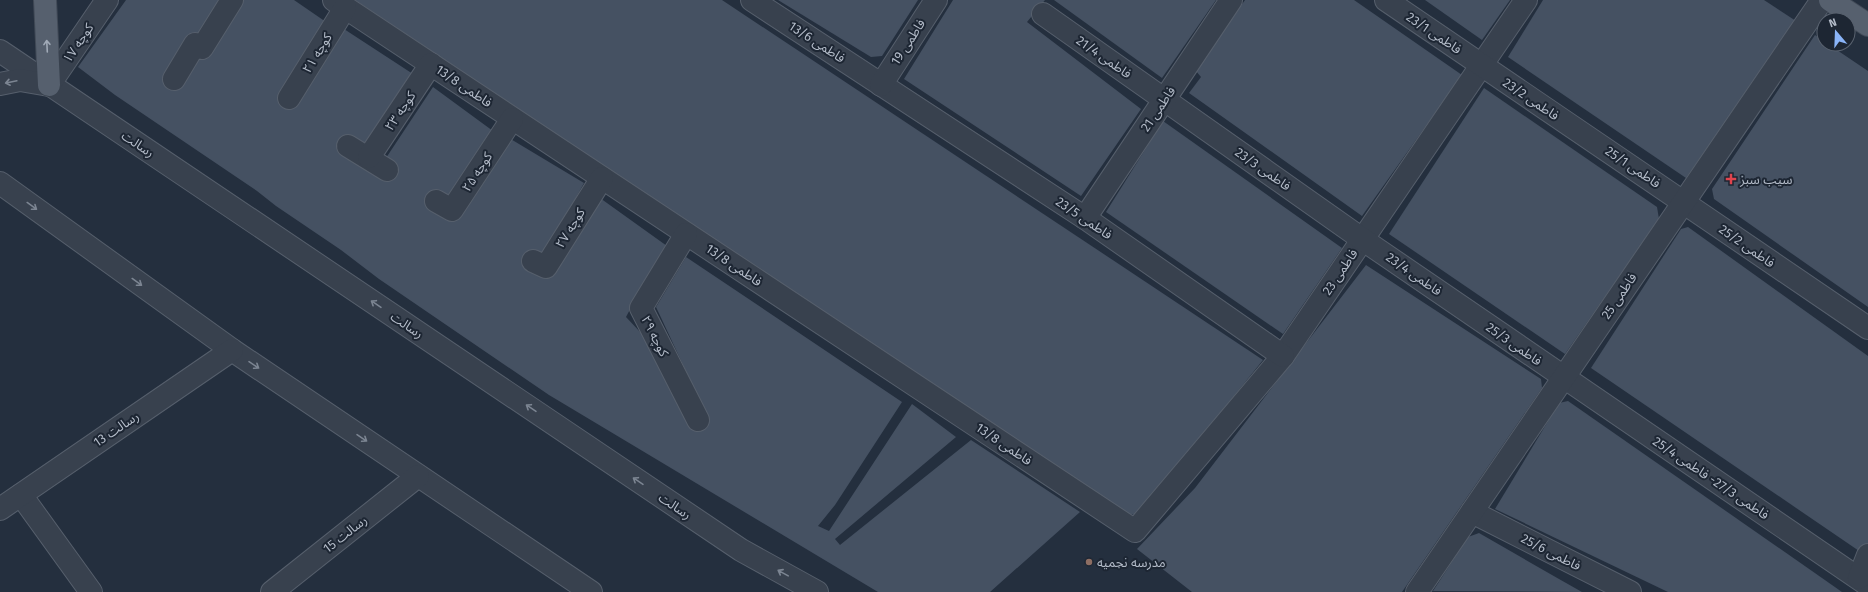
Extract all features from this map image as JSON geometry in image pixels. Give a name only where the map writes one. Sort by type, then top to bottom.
[{"type":"main road","points":[[45,0],[49,85]]},
{"type":"main road","points":[[1830,0],[1868,25]]},
{"type":"street","name":"کوچه ۱۷","points":[[49,85],[107,0]]},
{"type":"street","points":[[174,79],[195,44],[202,48],[232,0]]},
{"type":"street","name":"فاطمی 13/6","points":[[752,0],[881,85]]},
{"type":"street","name":"فاطمی 19","points":[[881,85],[936,0]]},
{"type":"street","name":"فاطمی 21","points":[[1085,218],[1231,0]]},
{"type":"street","name":"فاطمی 23/1","points":[[1386,0],[1481,65]]},
{"type":"street","name":"فاطمی 23","points":[[1135,531],[1283,356],[1526,0]]},
{"type":"street","name":"فاطمی 25","points":[[1417,592],[1822,0]]},
{"type":"street","name":"فاطمی 13/8","points":[[339,4],[1135,531]]},
{"type":"street","name":"کوچه ۲۱","points":[[289,98],[339,4]]},
{"type":"street","name":"فاطمی 21/4","points":[[1043,14],[1164,99]]},
{"type":"street","name":"رسالت","points":[[0,51],[740,550],[817,592]]},
{"type":"street","name":"کوچه ۲۳","points":[[369,157],[431,64]]},
{"type":"street","name":"فاطمی 23/2","points":[[1481,65],[1581,133]]},
{"type":"street","points":[[0,84],[20,80],[49,85]]},
{"type":"street","name":"فاطمی 23/5","points":[[881,85],[1085,218],[1283,356]]},
{"type":"street","name":"فاطمی 23/3","points":[[1164,99],[1362,239]]},
{"type":"street","name":"کوچه ۲۵","points":[[436,201],[452,210],[512,118]]},
{"type":"street","name":"فاطمی 25/1","points":[[1581,133],[1684,202]]},
{"type":"street","points":[[348,146],[369,157],[387,170]]},
{"type":"street","name":"کوچه ۲۷","points":[[533,261],[546,267],[602,178]]},
{"type":"street","points":[[0,183],[232,350],[591,592]]},
{"type":"street","name":"فاطمی 25/2","points":[[1684,202],[1809,290],[1868,328]]},
{"type":"street","name":"کوچه ۲۹","points":[[686,234],[641,308],[698,420]]},
{"type":"street","name":"فاطمی 23/4","points":[[1362,239],[1465,310]]},
{"type":"street","name":"فاطمی 25/3","points":[[1465,310],[1564,377]]},
{"type":"street","name":"رسالت 13","points":[[0,509],[232,350]]},
{"type":"street","name":"فاطمی 27/3- فاطمی 25/4","points":[[1564,377],[1864,582]]},
{"type":"street","name":"رسالت 15","points":[[272,592],[418,476]]},
{"type":"street","points":[[21,494],[91,592]]},
{"type":"street","name":"فاطمی 25/6","points":[[1472,512],[1630,592]]},
{"type":"street","points":[[1864,582],[1868,555]]},
{"type":"building","points":[[126,0],[225,0],[165,77],[240,0],[294,0],[326,22],[277,98],[294,108],[344,29],[413,74],[367,152],[384,161],[433,87],[493,131],[447,202],[430,202],[460,218],[509,138],[584,183],[541,261],[550,274],[600,198],[667,246],[645,281],[626,317],[642,334],[707,416],[656,307],[686,257],[902,402],[835,505],[818,526],[829,531],[912,404],[956,437],[835,539],[840,545],[971,440],[1080,512],[990,592],[878,592],[549,395],[379,279],[341,250],[115,95],[78,67]]},
{"type":"building","points":[[355,0],[722,0],[1263,360],[1139,514],[1127,515]]},
{"type":"building","points":[[778,0],[918,0],[882,56],[871,57]]},
{"type":"building","points":[[953,0],[1045,0],[1027,22],[1141,109],[1081,196],[904,79]]},
{"type":"building","points":[[1054,0],[1216,0],[1162,78]]},
{"type":"building","points":[[1245,0],[1354,0],[1462,75],[1362,216],[1189,93],[1201,77],[1196,71]]},
{"type":"building","points":[[1425,0],[1510,0],[1482,40]]},
{"type":"building","points":[[1543,0],[1764,0],[1796,21],[1686,178],[1508,57]]},
{"type":"building","points":[[1815,35],[1816,52],[1840,52],[1868,71],[1868,307],[1714,199],[1712,189]]},
{"type":"building","points":[[1484,88],[1657,207],[1659,219],[1565,354],[1389,234]]},
{"type":"building","points":[[1163,121],[1342,248],[1283,334],[1106,212]]},
{"type":"building","points":[[1688,227],[1868,356],[1868,547],[1865,555],[1591,368],[1681,229]]},
{"type":"building","points":[[1366,265],[1541,379],[1542,388],[1402,592],[1192,592],[1137,549],[1195,488]]},
{"type":"building","points":[[1568,401],[1842,592],[1668,592],[1495,509],[1559,403]]},
{"type":"building","points":[[1479,533],[1582,592],[1433,591],[1468,537]]},
{"type":"place","name":"سیب سبز","points":[[1731,179]]},
{"type":"place","name":"مدرسه نجمیه","points":[[1089,562]]}]
